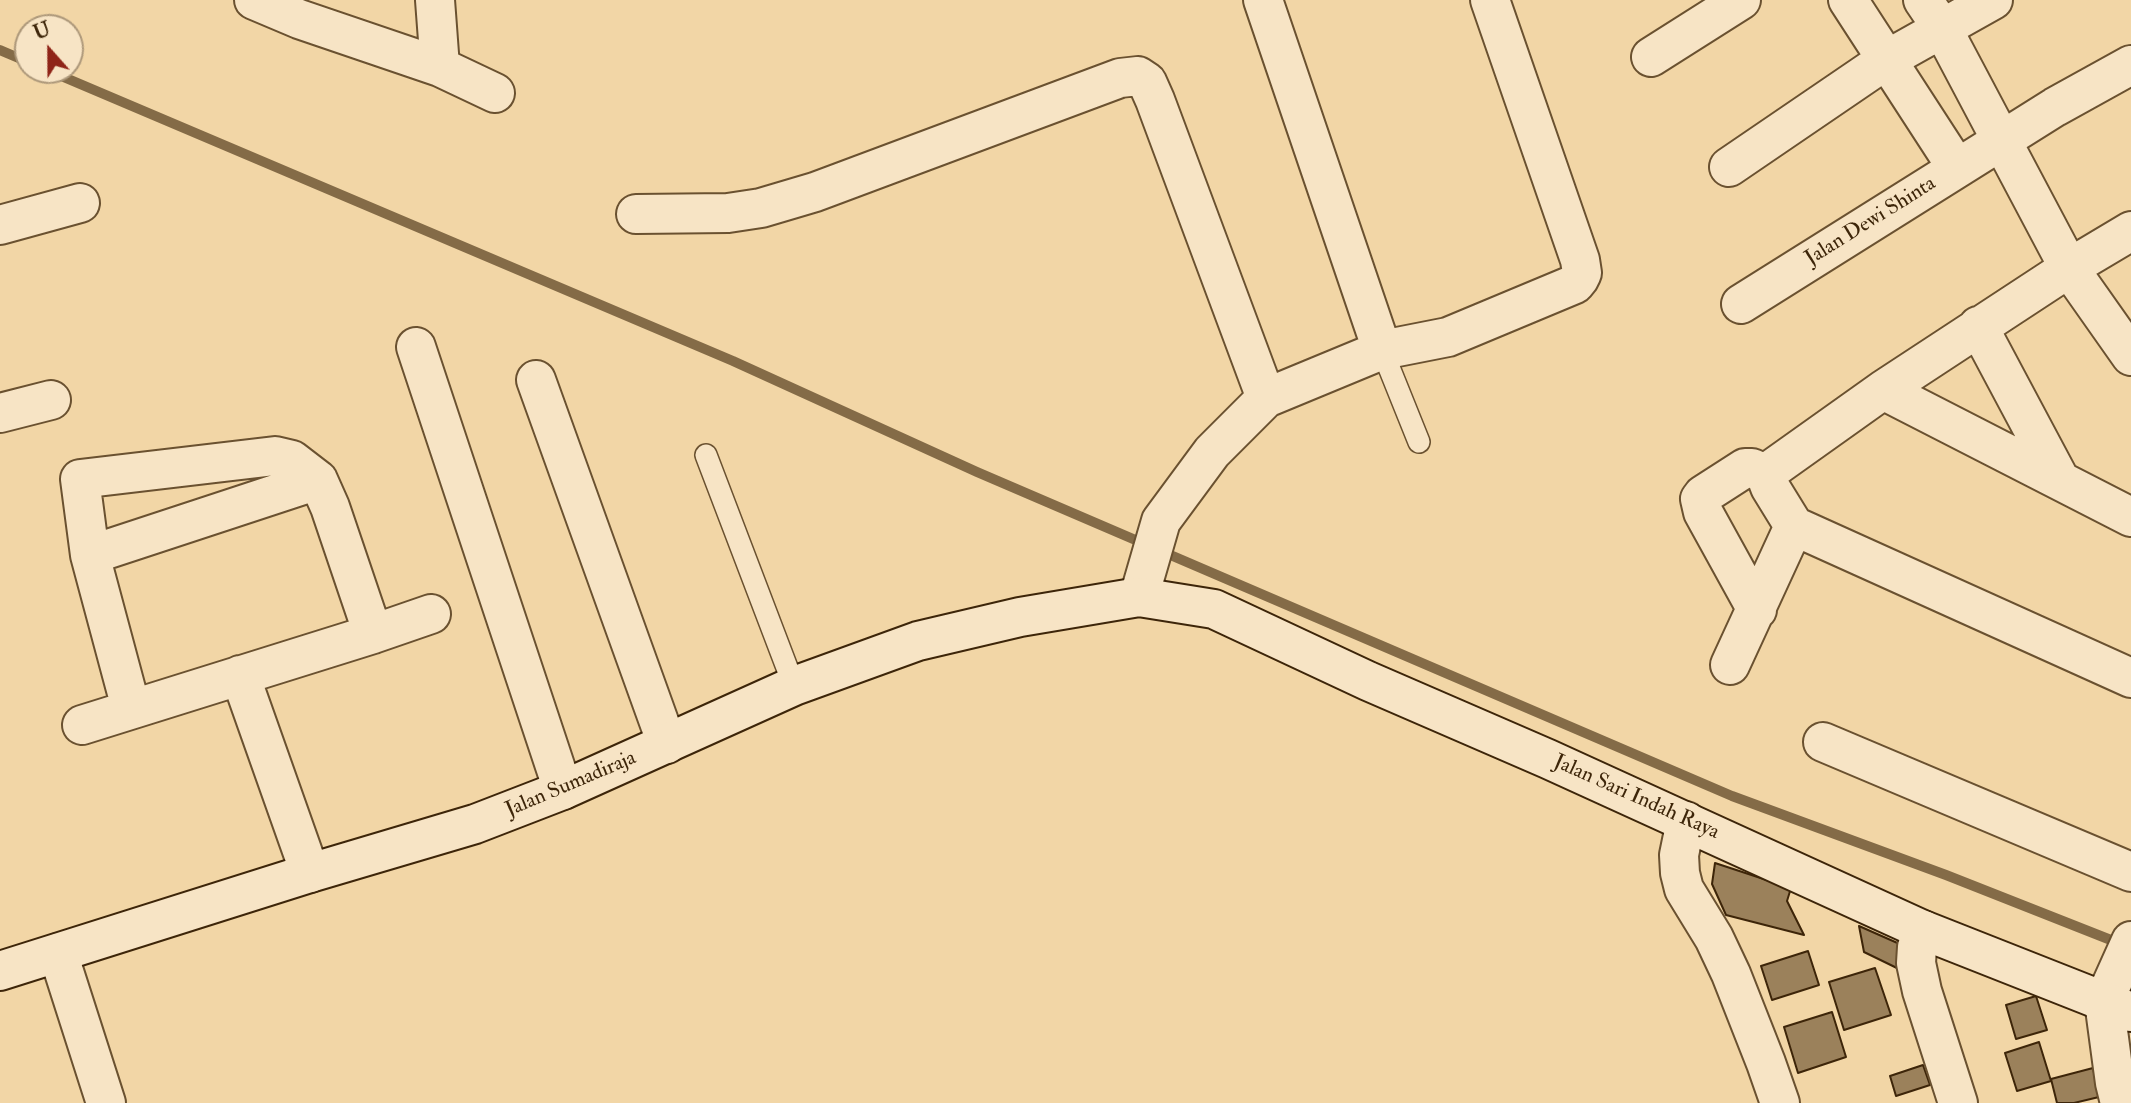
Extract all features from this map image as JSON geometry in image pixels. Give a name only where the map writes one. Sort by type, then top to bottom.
[{"type":"street","points":[[254,0],[299,9],[440,67],[495,93]]},
{"type":"street","points":[[435,0],[440,67]]},
{"type":"street","points":[[1263,0],[1382,351]]},
{"type":"street","points":[[1143,581],[1161,521],[1212,452],[1266,398],[1382,351],[1448,337],[1575,284],[1581,273],[1580,260],[1490,0]]},
{"type":"street","points":[[1651,57],[1741,0]]},
{"type":"street","points":[[1848,0],[1956,168]]},
{"type":"street","points":[[1729,167],[1886,60],[1932,14],[1993,0]]},
{"type":"street","points":[[1932,14],[2068,268],[2131,356]]},
{"type":"street","name":"Jalan Dewi Shinta","points":[[1741,304],[2001,140],[2131,65]]},
{"type":"street","points":[[636,214],[728,213],[761,208],[815,192],[1120,78],[1138,76],[1146,82],[1155,100],[1266,398]]},
{"type":"street","points":[[0,225],[80,203]]},
{"type":"street","points":[[1765,474],[1882,390],[1978,326],[2131,231]]},
{"type":"street","points":[[1978,326],[2060,480]]},
{"type":"street","points":[[416,347],[563,790]]},
{"type":"street","points":[[536,380],[667,744]]},
{"type":"street","points":[[1882,390],[2131,517]]},
{"type":"street","points":[[0,413],[51,400]]},
{"type":"street","points":[[131,708],[90,555],[80,479],[275,456],[292,460],[318,480],[330,507],[373,634]]},
{"type":"street","points":[[1757,610],[1703,512],[1700,499],[1745,468],[1765,474],[1769,487],[1794,526],[2131,678]]},
{"type":"street","points":[[90,555],[318,480]]},
{"type":"street","points":[[1730,665],[1794,526]]},
{"type":"street","name":"Jalan Sumadiraja","points":[[0,971],[475,824],[563,790],[794,686],[918,641],[1020,617],[1143,581]]},
{"type":"street","name":"Jalan Sari Indah Raya","points":[[1143,581],[1214,609],[1923,930],[2116,998]]},
{"type":"street","points":[[82,725],[430,614]]},
{"type":"street","points":[[240,675],[310,873]]},
{"type":"street","points":[[1823,742],[2131,872]]},
{"type":"street","points":[[1686,821],[1679,855],[1684,889],[1714,938],[1731,974],[1780,1103]]},
{"type":"street","points":[[1923,930],[1917,947],[1918,972],[1958,1103]]},
{"type":"street","points":[[2120,1103],[2115,1083],[2116,998],[2131,941]]},
{"type":"street","points":[[58,953],[106,1103]]},
{"type":"lane","points":[[1382,351],[1419,442]]},
{"type":"lane","points":[[706,455],[794,686]]},
{"type":"building","points":[[1715,863],[1791,888],[1787,901],[1804,935],[1726,915],[1712,884]]},
{"type":"building","points":[[1859,926],[1911,949],[1901,970],[1864,952]]},
{"type":"building","points":[[1808,951],[1819,985],[1772,1000],[1761,966]]},
{"type":"building","points":[[1875,968],[1891,1015],[1844,1030],[1829,982]]},
{"type":"building","points":[[2036,996],[2047,1030],[2016,1039],[2006,1005]]},
{"type":"building","points":[[1832,1012],[1846,1057],[1798,1073],[1784,1027]]},
{"type":"building","points":[[2039,1042],[2051,1081],[2017,1091],[2005,1053]]},
{"type":"building","points":[[1923,1065],[1930,1085],[1896,1096],[1890,1076]]},
{"type":"building","points":[[2093,1068],[2099,1097],[2074,1103],[2057,1103],[2051,1079]]},
{"type":"waterway","points":[[0,50],[14,56]]},
{"type":"waterway","points":[[80,84],[733,361],[977,472],[1732,796],[1946,875],[2121,944]]}]
